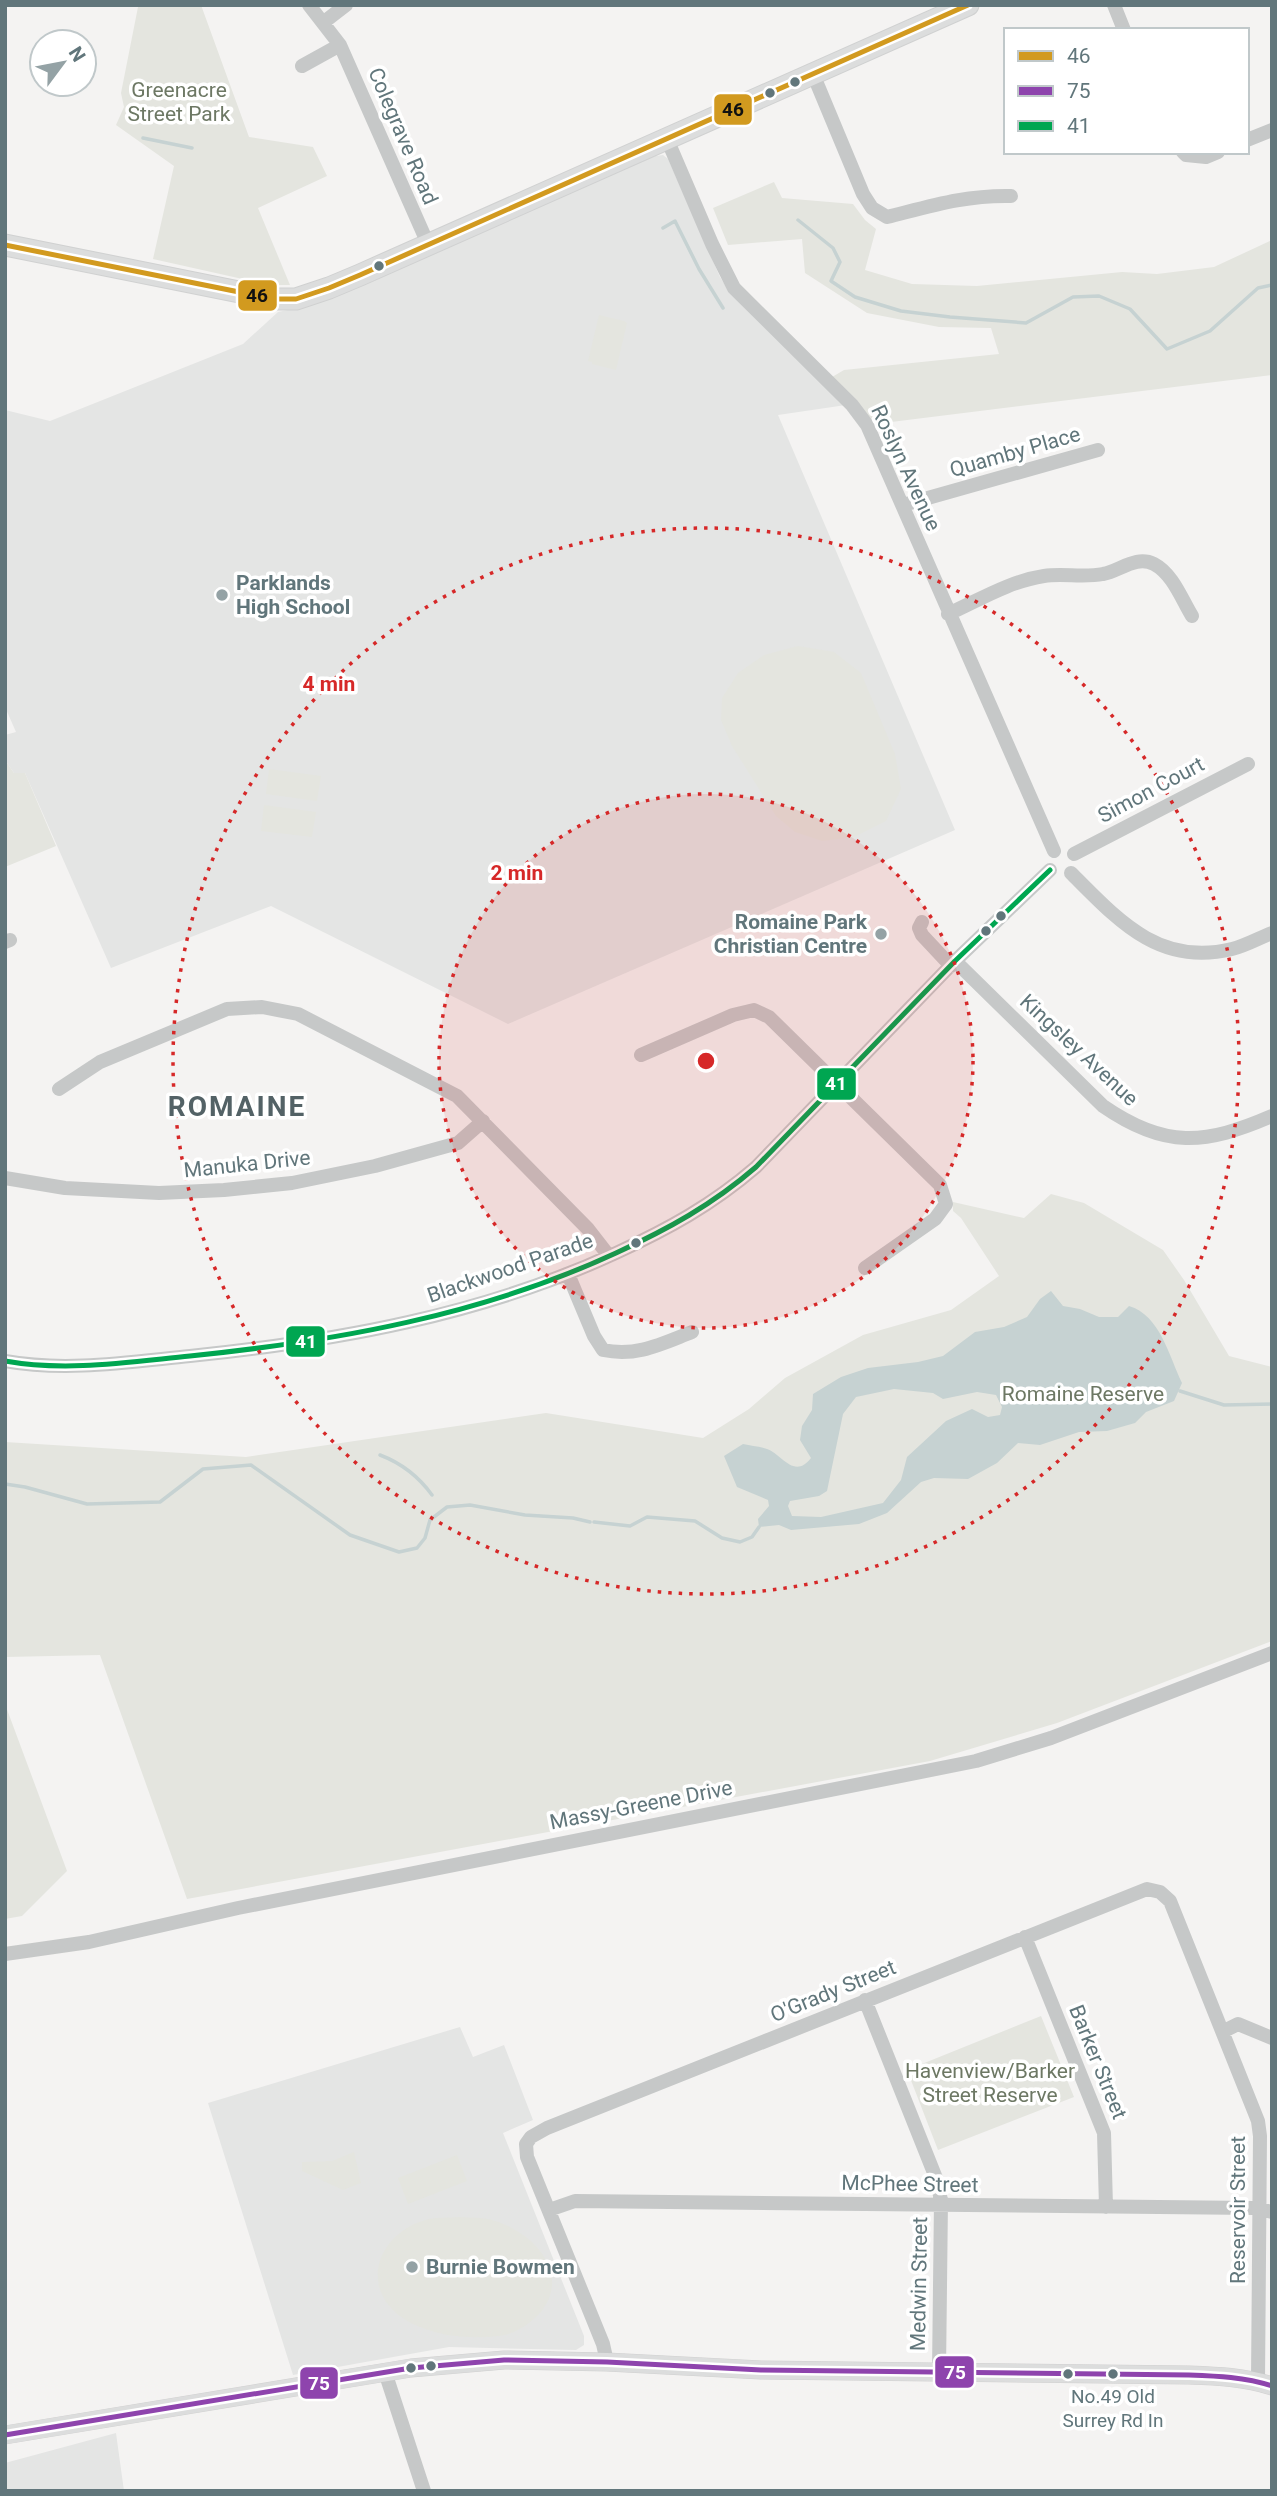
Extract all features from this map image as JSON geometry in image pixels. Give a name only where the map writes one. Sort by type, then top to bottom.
[{"type":"highway","points":[[5,245],[274,299],[296,299],[329,289],[968,5]]},
{"type":"main road","points":[[5,2435],[385,2372],[504,2360],[761,2370],[1223,2376],[1265,2384]]},
{"type":"street","name":"Colegrave Road","points":[[309,5],[340,45],[428,244]]},
{"type":"street","points":[[324,22],[346,5]]},
{"type":"street","points":[[1114,5],[1123,28]]},
{"type":"street","points":[[302,66],[340,45]]},
{"type":"street","points":[[813,74],[863,194],[872,208],[887,217],[981,195],[1012,196]]},
{"type":"street","points":[[1249,139],[1272,130]]},
{"type":"street","name":"Roslyn Avenue","points":[[667,139],[734,288],[852,405],[867,425],[1054,851]]},
{"type":"street","points":[[1184,154],[1206,157],[1213,154]]},
{"type":"street","name":"Quamby Place","points":[[903,505],[1098,450]]},
{"type":"street","points":[[948,614],[1022,581],[1046,576],[1107,574],[1129,563],[1142,562],[1154,564],[1166,574],[1192,616]]},
{"type":"street","name":"Simon Court","points":[[1074,854],[1248,764]]},
{"type":"street","points":[[1062,849],[1074,854],[1076,866],[1071,873],[1058,876],[1051,870],[1048,862],[1054,851],[1062,849]]},
{"type":"street","name":"Blackwood Parade","points":[[5,1361],[65,1366],[105,1364],[264,1348],[339,1337],[447,1313],[568,1274],[608,1256],[683,1220],[726,1193],[755,1167],[953,963],[1051,870]]},
{"type":"street","points":[[1071,873],[1123,922],[1150,942],[1179,952],[1205,954],[1233,949],[1272,933]]},
{"type":"street","name":"Kingsley Avenue","points":[[922,922],[919,928],[922,935],[1103,1106],[1128,1124],[1157,1135],[1200,1139],[1235,1132],[1272,1116]]},
{"type":"street","points":[[59,1089],[100,1062],[227,1009],[261,1007],[298,1014],[457,1096],[588,1229],[608,1256]]},
{"type":"street","points":[[641,1055],[733,1015],[754,1010],[769,1017],[940,1185],[946,1204],[935,1219],[865,1268]]},
{"type":"street","name":"Manuka Drive","points":[[5,1178],[65,1188],[159,1194],[292,1183],[375,1166],[458,1143],[483,1121]]},
{"type":"street","points":[[568,1274],[594,1336],[603,1350],[621,1354],[644,1350],[692,1332]]},
{"type":"street","name":"Massy-Greene Drive","points":[[5,1954],[89,1942],[265,1903],[976,1761],[1051,1738],[1272,1653]]},
{"type":"street","name":"O'Grady Street","points":[[549,2210],[527,2157],[526,2144],[531,2137],[547,2128],[1147,1889],[1160,1892]]},
{"type":"street","name":"Reservoir Street","points":[[1160,1892],[1170,1901],[1258,2120],[1266,2211],[1265,2384]]},
{"type":"street","name":"Barker Street","points":[[1025,1937],[1104,2133],[1106,2207]]},
{"type":"street","name":"Medwin Street","points":[[865,2000],[936,2178],[941,2205],[939,2372]]},
{"type":"street","points":[[1224,2031],[1238,2024],[1272,2038]]},
{"type":"street","name":"McPhee Street","points":[[549,2210],[575,2201],[1266,2211]]},
{"type":"street","points":[[549,2210],[603,2344],[607,2362]]},
{"type":"street","points":[[385,2372],[424,2491]]},
{"type":"shaded area","points":[[663,155],[668,159],[720,277],[729,291],[846,405],[778,415],[955,830],[508,1024],[271,906],[111,968],[25,773],[14,773],[5,760],[5,735],[16,732],[5,707],[5,410],[50,421],[243,344],[278,312],[307,306],[655,156]]},
{"type":"shaded area","points":[[1051,1291],[1063,1306],[1099,1317],[1118,1317],[1129,1306],[1140,1311],[1156,1327],[1182,1383],[1174,1401],[1146,1412],[1135,1423],[1107,1431],[1079,1432],[1040,1445],[1018,1443],[997,1463],[968,1479],[934,1478],[921,1482],[887,1513],[859,1524],[791,1530],[779,1525],[759,1527],[758,1519],[769,1506],[768,1500],[737,1487],[724,1456],[743,1444],[767,1449],[788,1464],[799,1467],[811,1458],[800,1440],[802,1426],[812,1410],[813,1394],[841,1377],[868,1368],[943,1356],[975,1332],[1004,1327],[1027,1317],[1040,1299]],"holes":[[[894,1389],[933,1393],[943,1399],[977,1392],[996,1395],[1002,1407],[1000,1415],[988,1417],[972,1409],[946,1421],[907,1457],[901,1480],[883,1503],[821,1517],[792,1516],[788,1506],[790,1501],[819,1496],[827,1491],[843,1414],[856,1397]]]},
{"type":"shaded area","points":[[460,2027],[473,2057],[504,2045],[533,2120],[503,2133],[584,2336],[584,2345],[576,2350],[449,2347],[293,2375],[208,2103]]},
{"type":"shaded area","points":[[116,2433],[124,2491],[5,2491],[5,2463]]},
{"type":"green space","name":"Greenacre Street Park","points":[[201,5],[249,137],[313,147],[327,176],[258,208],[290,285],[269,285],[153,259],[174,166],[116,125],[124,107],[121,93],[138,7]]},
{"type":"green space","points":[[774,182],[782,198],[853,204],[876,229],[865,270],[912,284],[977,286],[1122,272],[1157,274],[1214,267],[1272,240],[1272,375],[867,425],[827,380],[844,370],[999,354],[991,328],[939,327],[867,313],[805,273],[802,239],[728,245],[713,208]]},
{"type":"green space","points":[[599,315],[627,323],[616,370],[588,361]]},
{"type":"green space","points":[[798,646],[834,652],[861,673],[895,754],[901,789],[886,821],[854,837],[822,841],[795,832],[776,816],[732,746],[721,720],[722,698],[738,673],[764,655]]},
{"type":"green space","points":[[5,760],[14,773],[25,773],[56,846],[5,867],[7,811]]},
{"type":"green space","points":[[269,769],[321,776],[317,801],[266,794]]},
{"type":"green space","points":[[264,805],[316,812],[312,837],[261,831]]},
{"type":"green space","name":"Romaine Reserve","points":[[1051,1194],[1084,1203],[1163,1250],[1229,1356],[1272,1367],[1272,1641],[1057,1723],[930,1761],[187,1899],[100,1655],[5,1657],[5,1442],[246,1457],[546,1413],[703,1438],[749,1409],[785,1378],[863,1335],[951,1310],[999,1276],[961,1218],[953,1211],[953,1202],[1024,1218]]},
{"type":"green space","points":[[5,1704],[67,1871],[22,1916],[5,1919]]},
{"type":"green space","name":"Havenview/Barker Street Reserve","points":[[1041,2016],[1074,2097],[938,2150],[907,2070]]},
{"type":"green space","points":[[354,2152],[361,2183],[343,2190],[302,2171],[302,2162],[332,2161]]},
{"type":"green space","points":[[457,2155],[467,2181],[408,2204],[398,2178]]},
{"type":"green space","points":[[429,2219],[488,2219],[507,2226],[533,2244],[543,2256],[550,2269],[552,2283],[549,2298],[540,2313],[527,2325],[499,2336],[454,2336],[411,2323],[394,2311],[383,2297],[378,2281],[379,2266],[384,2251],[395,2237],[410,2226]]},
{"type":"waterway","points":[[143,138],[192,148]]},
{"type":"waterway","points":[[798,220],[833,248],[840,262],[831,281],[855,297],[901,311],[1026,323],[1073,297],[1099,296],[1130,309],[1167,349],[1210,331],[1258,288],[1272,285]]},
{"type":"waterway","points":[[663,228],[675,221],[699,269],[723,308]]},
{"type":"waterway","points":[[1180,1391],[1224,1405],[1272,1404]]},
{"type":"waterway","points":[[380,1455],[409,1471],[432,1495]]},
{"type":"waterway","points":[[5,1484],[87,1504],[160,1502],[203,1469],[251,1465],[350,1535],[399,1552],[417,1548],[425,1538],[430,1520],[447,1507],[470,1505],[525,1515],[573,1518],[590,1522]]},
{"type":"waterway","points":[[594,1522],[630,1526],[647,1517],[695,1521],[722,1538],[740,1542],[752,1537],[759,1527]]},
{"type":"transit line","name":"46","points":[[5,245],[274,299],[296,299],[360,275],[968,5]]},
{"type":"transit line","name":"41","points":[[5,1361],[51,1366],[121,1363],[245,1350],[354,1333],[461,1309],[514,1293],[616,1253],[689,1215],[756,1167],[955,961],[1050,870]]},
{"type":"transit line","name":"75","points":[[5,2435],[411,2368],[504,2360],[761,2370],[1189,2375],[1241,2379],[1272,2386]]},
{"type":"place","name":"Parklands High School","points":[[222,595]]},
{"type":"place","name":"Romaine Park Christian Centre","points":[[881,934]]},
{"type":"place","name":"Burnie Bowmen","points":[[412,2267]]},
{"type":"place","name":"No.49 Old Surrey Rd In","points":[[1113,2374]]},
{"type":"district","name":"ROMAINE","points":[[237,1106]]}]
